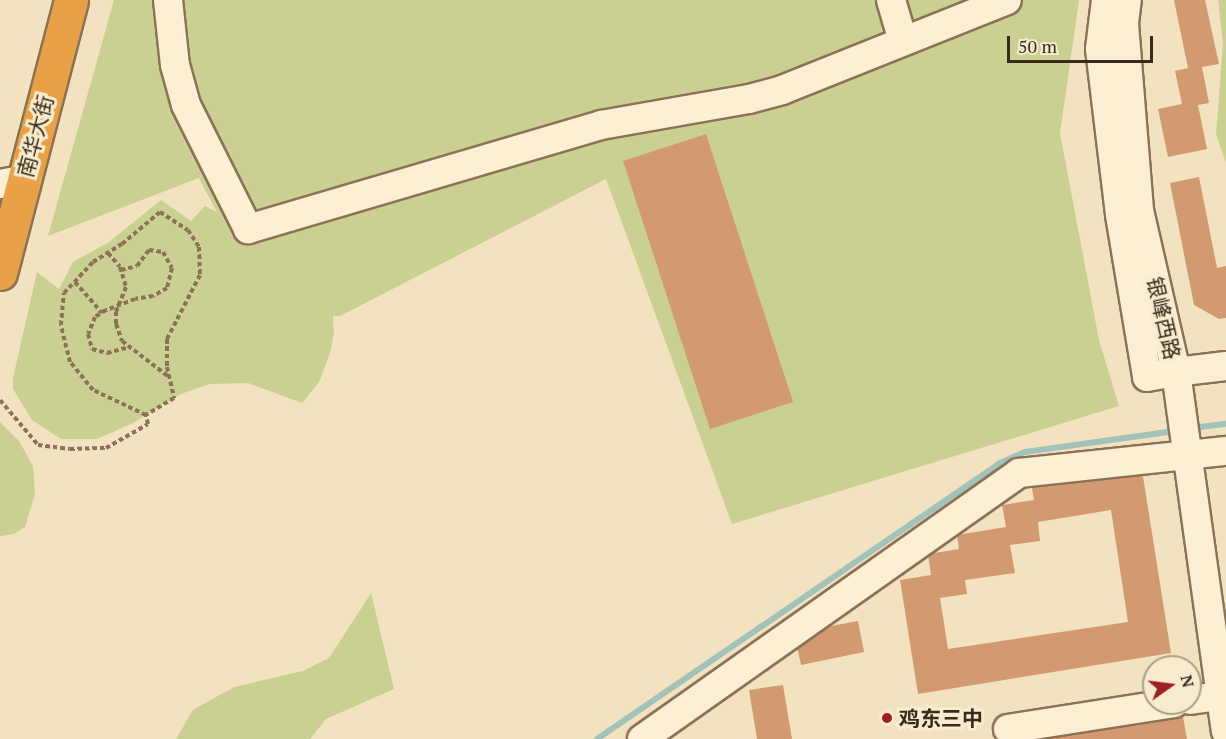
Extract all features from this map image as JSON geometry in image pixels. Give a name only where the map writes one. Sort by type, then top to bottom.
[{"type":"highway","name":"南华大街","points":[[0,273],[7,187],[51,0]]},
{"type":"highway","name":"南华大街","points":[[7,187],[71,0]]},
{"type":"street","points":[[168,0],[175,65],[186,105],[248,229],[601,125],[749,99],[782,90],[1007,0]]},
{"type":"street","points":[[891,0],[903,41]]},
{"type":"street","name":"银峰西路","points":[[1106,0],[1100,49],[1120,215],[1148,377],[1176,372],[1139,210],[1124,23],[1127,0]]},
{"type":"street","points":[[1226,366],[1176,372],[1226,731]]},
{"type":"street","points":[[642,739],[1020,473],[1187,457],[1226,451]]},
{"type":"street","points":[[1202,699],[1223,697]]},
{"type":"street","points":[[1008,729],[1142,708]]},
{"type":"path","points":[[0,400],[15,414],[38,445],[70,449],[106,448],[148,424],[146,416],[93,390],[70,362],[61,325],[64,293],[93,262],[144,227],[160,212],[188,230],[199,247],[200,275],[167,339],[169,377],[174,398],[146,416]]},
{"type":"path","points":[[121,270],[137,266],[149,250],[164,252],[172,268],[172,279],[167,288],[153,296],[119,305],[95,317],[88,334],[92,349],[107,353],[129,347]]},
{"type":"path","points":[[108,253],[121,270],[126,287],[119,305],[116,324],[122,341],[169,377]]},
{"type":"path","points":[[74,282],[102,313]]},
{"type":"green space","points":[[114,0],[1079,0],[1060,133],[1099,340],[1119,406],[732,524],[606,179],[340,316],[333,316],[334,332],[330,353],[319,382],[302,403],[248,383],[209,384],[181,394],[133,423],[97,439],[61,439],[32,420],[13,389],[13,378],[37,272],[59,289],[73,262],[109,242],[161,200],[191,221],[205,206],[217,212],[199,178],[48,236]]},
{"type":"green space","points":[[1218,0],[1226,0],[1226,163],[1216,135],[1223,43]]},
{"type":"green space","points":[[0,422],[19,441],[33,466],[35,494],[25,527],[14,534],[0,536]]},
{"type":"green space","points":[[371,593],[394,689],[326,719],[310,739],[176,739],[193,710],[234,687],[303,671],[329,658]]},
{"type":"building","points":[[1174,0],[1205,0],[1219,64],[1202,67],[1209,103],[1198,105],[1207,149],[1168,157],[1158,109],[1182,104],[1175,71],[1188,68]]},
{"type":"building","points":[[706,134],[793,402],[710,429],[623,161]]},
{"type":"building","points":[[1199,177],[1217,268],[1226,266],[1226,318],[1219,319],[1194,305],[1170,183]]},
{"type":"building","points":[[1142,470],[1171,653],[1142,655],[1142,658],[918,694],[900,580],[931,575],[928,554],[959,549],[957,535],[1006,527],[1002,505],[1034,500],[1032,488]],"holes":[[[1111,510],[1128,622],[948,649],[940,598],[967,594],[965,580],[1015,573],[1010,545],[1040,541],[1038,522]]]},
{"type":"building","points":[[858,621],[864,652],[801,665],[794,633]]},
{"type":"building","points":[[783,685],[792,739],[757,739],[749,690]]},
{"type":"building","points":[[1183,717],[1187,739],[1052,739],[1052,738]]},
{"type":"waterway","points":[[1200,427],[1226,424]]},
{"type":"waterway","points":[[597,739],[998,464],[1025,452],[1168,432]]},
{"type":"place","name":"鸡东三中","points":[[887,718]]}]
